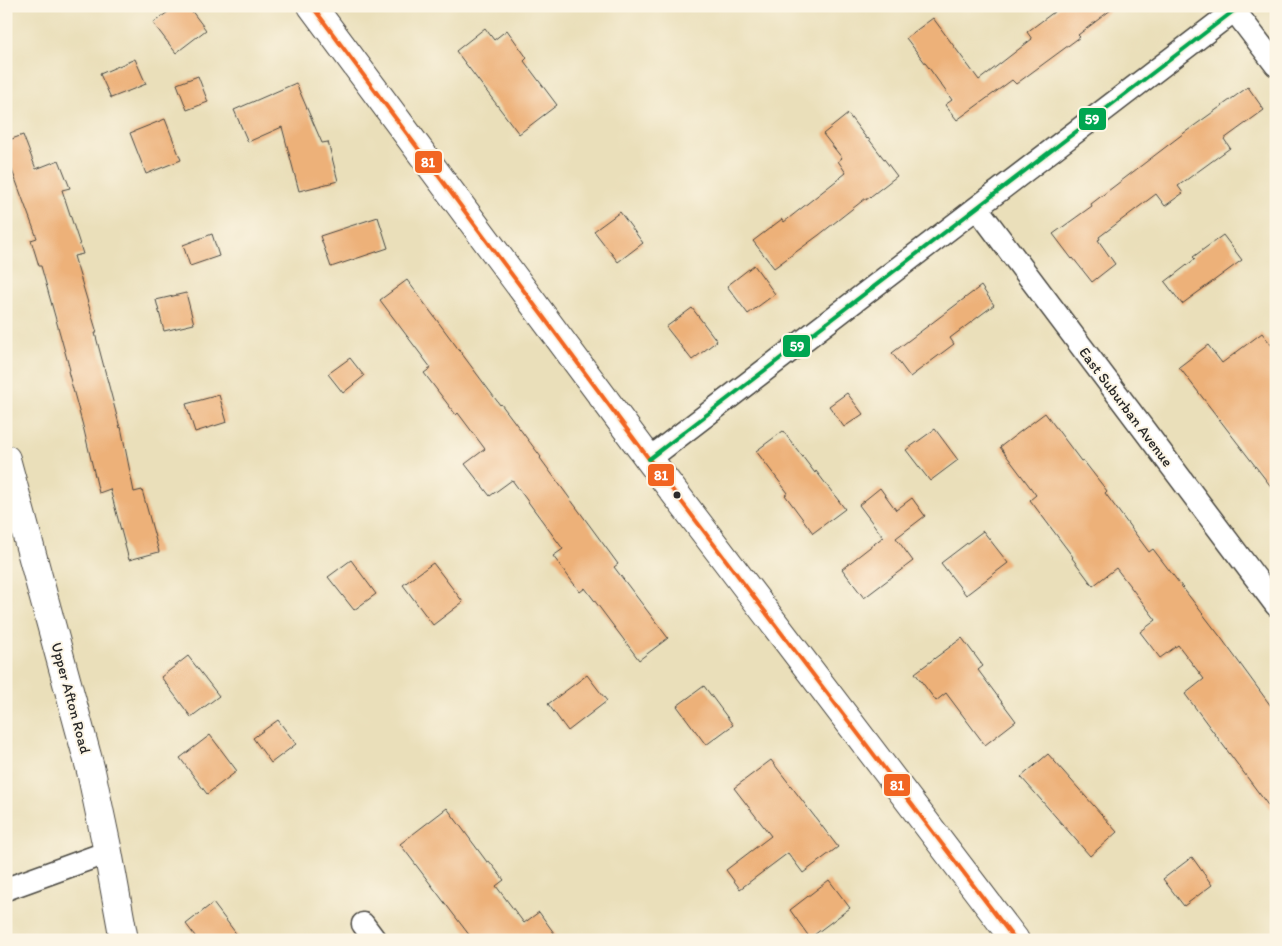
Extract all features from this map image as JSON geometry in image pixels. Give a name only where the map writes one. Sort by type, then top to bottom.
[{"type":"street","points":[[312,6],[649,459],[1015,940]]},
{"type":"street","points":[[649,459],[1235,8],[1276,65]]},
{"type":"street","name":"East Suburban Avenue","points":[[977,208],[1276,605]]},
{"type":"street","name":"Upper Afton Road","points":[[6,459],[91,771],[124,940]]},
{"type":"street","points":[[6,889],[108,852]]},
{"type":"building","points":[[176,6],[188,6],[206,30],[176,53],[153,23]]},
{"type":"building","points":[[1062,6],[1116,6],[1078,35],[1080,37],[1016,84],[1012,80],[957,120],[945,105],[952,100],[906,38],[933,18],[979,80],[1032,39],[1027,32]]},
{"type":"building","points":[[485,28],[494,40],[507,30],[527,58],[524,61],[557,105],[519,134],[456,51]]},
{"type":"building","points":[[135,59],[146,84],[111,98],[100,74]]},
{"type":"building","points":[[198,76],[208,102],[187,110],[177,84]]},
{"type":"building","points":[[296,83],[322,143],[328,142],[338,181],[299,191],[282,127],[248,142],[234,110]]},
{"type":"building","points":[[1248,87],[1264,110],[1224,139],[1230,148],[1178,186],[1183,193],[1165,206],[1156,194],[1099,237],[1100,239],[1098,240],[1115,264],[1092,282],[1053,234],[1092,206],[1091,204],[1184,133]]},
{"type":"building","points":[[848,114],[897,176],[774,268],[753,241],[782,219],[784,222],[846,173],[838,161],[842,158],[823,134]]},
{"type":"building","points":[[165,119],[181,160],[146,174],[130,133]]},
{"type":"building","points":[[23,135],[36,169],[59,160],[70,188],[62,190],[83,254],[74,256],[97,333],[95,333],[121,427],[134,492],[142,490],[159,552],[129,560],[110,489],[99,493],[68,371],[70,370],[41,266],[39,266],[31,240],[37,238],[6,154],[6,141]]},
{"type":"building","points":[[620,212],[643,243],[618,262],[594,231]]},
{"type":"building","points":[[378,217],[388,248],[331,267],[320,236]]},
{"type":"building","points":[[212,234],[219,256],[190,266],[183,245]]},
{"type":"building","points":[[1223,235],[1242,260],[1182,304],[1165,282],[1195,259],[1193,257]]},
{"type":"building","points":[[754,265],[775,294],[748,314],[727,286]]},
{"type":"building","points":[[407,280],[541,457],[618,564],[614,567],[668,638],[639,660],[585,588],[580,592],[553,556],[563,549],[512,480],[490,496],[465,464],[485,449],[424,373],[431,368],[380,300]]},
{"type":"building","points":[[981,286],[994,305],[950,338],[954,344],[910,377],[892,353]]},
{"type":"building","points":[[186,293],[194,324],[164,331],[156,300]]},
{"type":"building","points":[[692,308],[717,341],[692,360],[666,327]]},
{"type":"building","points":[[1262,333],[1276,351],[1276,493],[1179,367],[1208,345],[1222,363]]},
{"type":"building","points":[[350,358],[364,376],[343,393],[328,374]]},
{"type":"building","points":[[847,393],[863,414],[844,427],[829,406]]},
{"type":"building","points":[[219,395],[227,422],[195,432],[186,404]]},
{"type":"building","points":[[1045,413],[1081,461],[1083,460],[1107,491],[1105,493],[1149,552],[1153,549],[1276,713],[1276,816],[1185,694],[1204,679],[1178,645],[1160,658],[1140,632],[1156,620],[1116,568],[1093,586],[1030,500],[1036,495],[1000,447]]},
{"type":"building","points":[[935,429],[958,460],[930,481],[906,450]]},
{"type":"building","points":[[783,431],[845,509],[813,533],[785,495],[788,493],[756,451]]},
{"type":"building","points":[[880,488],[896,510],[912,498],[925,516],[896,538],[913,561],[864,598],[842,569],[883,537],[859,505]]},
{"type":"building","points":[[983,531],[1008,563],[966,595],[941,563]]},
{"type":"building","points":[[351,560],[376,594],[354,610],[328,577]]},
{"type":"building","points":[[433,563],[463,602],[433,625],[403,585]]},
{"type":"building","points":[[962,638],[983,666],[978,670],[1016,721],[985,745],[946,693],[936,701],[915,673]]},
{"type":"building","points":[[188,656],[219,696],[191,717],[161,677]]},
{"type":"building","points":[[587,675],[607,701],[568,731],[548,704]]},
{"type":"building","points":[[704,686],[733,725],[706,745],[677,706]]},
{"type":"building","points":[[278,720],[296,744],[271,763],[253,738]]},
{"type":"building","points":[[210,735],[237,771],[207,794],[180,758]]},
{"type":"building","points":[[1048,754],[1117,832],[1090,856],[1021,777]]},
{"type":"building","points":[[771,760],[838,847],[803,873],[788,853],[740,889],[726,870],[771,836],[734,788]]},
{"type":"building","points":[[447,808],[487,862],[489,861],[504,880],[496,886],[524,923],[539,912],[559,940],[473,940],[400,844]]},
{"type":"building","points":[[1192,857],[1212,885],[1184,906],[1163,879]]},
{"type":"building","points":[[829,880],[850,908],[810,938],[790,910]]},
{"type":"building","points":[[213,903],[241,940],[198,940],[186,924]]},
{"type":"transit line","name":"81","points":[[312,6],[649,459],[1015,940]]},
{"type":"transit line","name":"59","points":[[649,459],[1240,6]]}]
